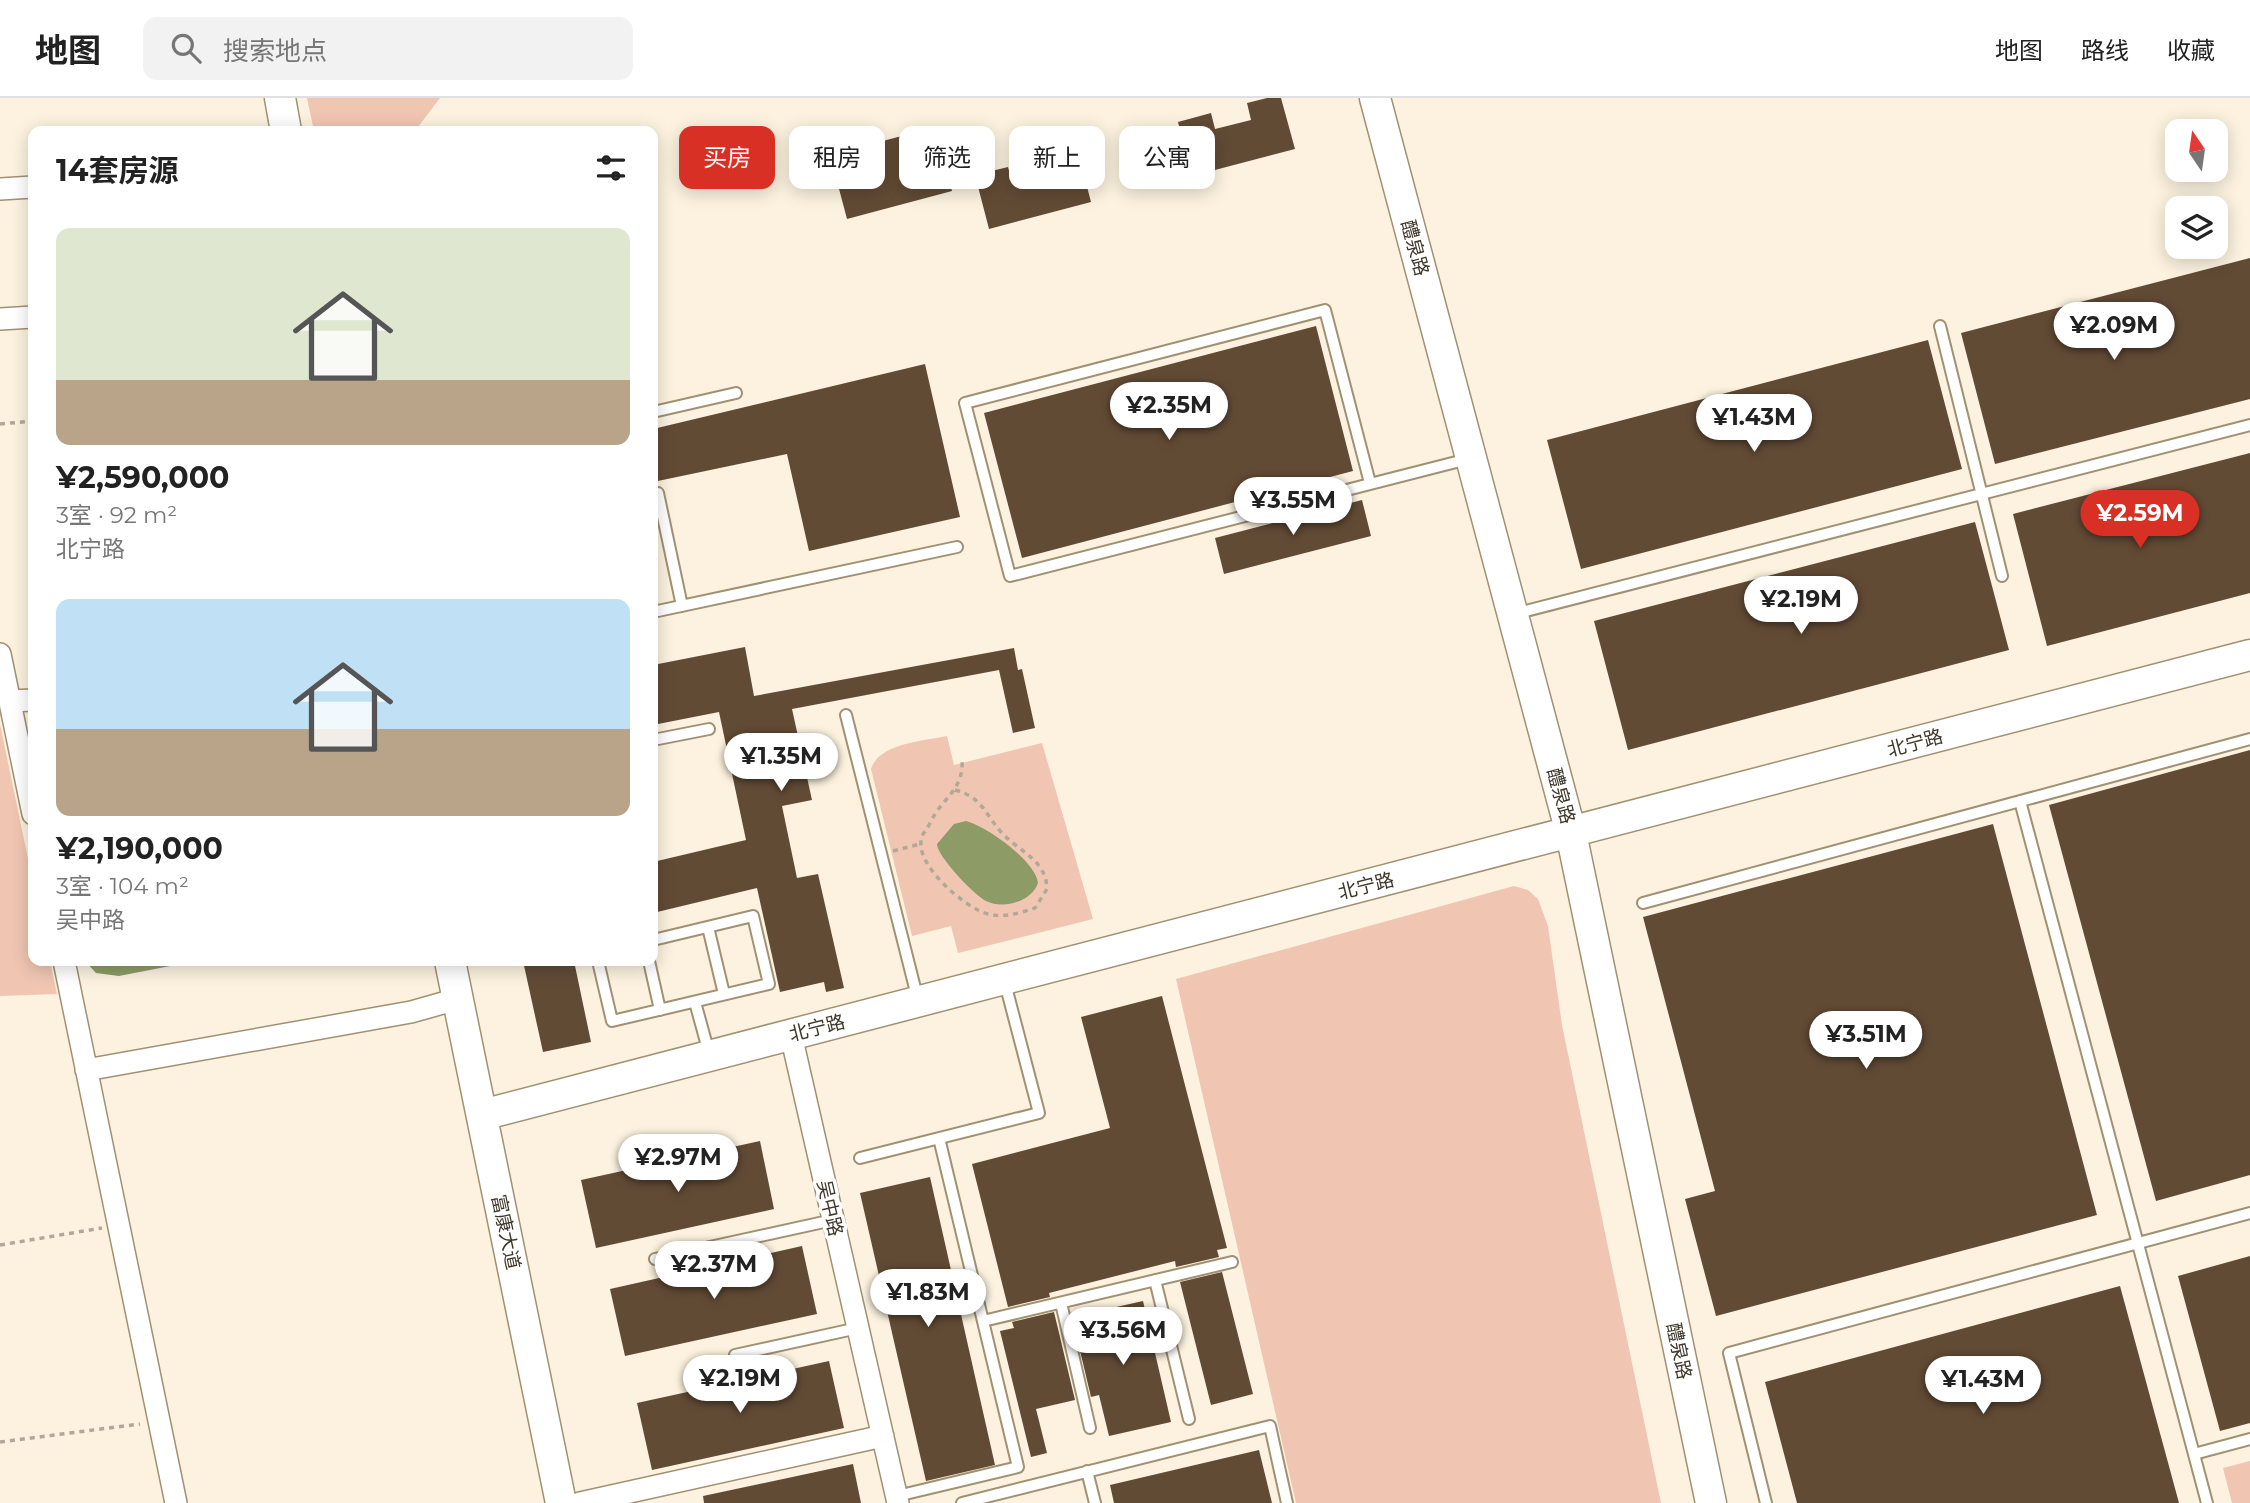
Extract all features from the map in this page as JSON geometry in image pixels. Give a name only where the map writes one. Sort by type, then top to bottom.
[{"type":"street","points":[[280,98],[285,126]]},
{"type":"street","name":"醴泉路","points":[[1375,98],[1571,834],[1711,1503]]},
{"type":"street","points":[[0,188],[28,187]]},
{"type":"street","points":[[0,320],[28,317]]},
{"type":"street","points":[[0,654],[28,789]]},
{"type":"street","name":"北宁路","points":[[482,1115],[1571,834],[2250,655]]},
{"type":"street","points":[[10,701],[28,700]]},
{"type":"street","points":[[65,966],[176,1503]]},
{"type":"street","name":"富康大道","points":[[451,966],[561,1503]]},
{"type":"street","points":[[86,1070],[411,1012],[457,999]]},
{"type":"street","name":"吴中路","points":[[790,1035],[897,1500]]},
{"type":"street","points":[[580,1503],[883,1436]]},
{"type":"lane","points":[[1370,482],[1325,310],[965,403],[1010,576],[1470,458]]},
{"type":"lane","points":[[1940,326],[2001,576]]},
{"type":"lane","points":[[658,411],[736,393]]},
{"type":"lane","points":[[1511,614],[2250,425]]},
{"type":"lane","points":[[658,493],[682,606]]},
{"type":"lane","points":[[658,611],[957,547]]},
{"type":"lane","points":[[846,715],[918,1002]]},
{"type":"lane","points":[[658,739],[709,729]]},
{"type":"lane","points":[[1643,903],[2250,739]]},
{"type":"lane","points":[[2020,801],[2207,1503]]},
{"type":"lane","points":[[598,966],[612,1021],[769,984],[753,916],[658,939]]},
{"type":"lane","points":[[708,927],[724,995]]},
{"type":"lane","points":[[650,966],[660,1010]]},
{"type":"lane","points":[[860,1158],[1039,1113],[1004,980]]},
{"type":"lane","points":[[695,1002],[709,1056]]},
{"type":"lane","points":[[897,1500],[1018,1467],[939,1138]]},
{"type":"lane","points":[[1766,1503],[1729,1353],[2250,1213]]},
{"type":"lane","points":[[655,1259],[833,1220]]},
{"type":"lane","points":[[983,1321],[1232,1262]]},
{"type":"lane","points":[[1155,1280],[1189,1419]]},
{"type":"lane","points":[[1061,1303],[1090,1428]]},
{"type":"lane","points":[[735,1355],[858,1328]]},
{"type":"lane","points":[[962,1503],[1270,1426],[1287,1503]]},
{"type":"lane","points":[[2194,1454],[2250,1439]]},
{"type":"lane","points":[[1087,1471],[1095,1503]]},
{"type":"path","points":[[0,424],[28,421]]},
{"type":"path","points":[[955,790],[981,802],[1002,833],[1030,854],[1042,868],[1047,889],[1035,908],[1006,916],[976,910],[937,877],[923,855],[920,844],[938,806],[955,790],[961,780],[962,759]]},
{"type":"path","points":[[881,854],[920,844]]},
{"type":"path","points":[[0,1245],[118,1225]]},
{"type":"path","points":[[0,1443],[159,1422]]},
{"type":"shaded area","points":[[307,98],[440,98],[419,126],[313,126]]},
{"type":"shaded area","points":[[0,724],[28,859],[28,966],[51,966],[57,994],[0,996]]},
{"type":"shaded area","points":[[947,736],[954,765],[1042,743],[1093,919],[958,953],[951,926],[912,936],[871,769],[876,760],[892,748]]},
{"type":"shaded area","points":[[966,821],[997,837],[1029,865],[1038,883],[1030,895],[1009,904],[993,904],[980,897],[957,875],[937,844],[954,824]]},
{"type":"shaded area","points":[[1514,886],[1528,890],[1538,899],[1548,926],[1562,1025],[1661,1503],[1296,1503],[1176,979]]},
{"type":"shaded area","points":[[90,966],[170,966],[119,976],[96,973]]},
{"type":"shaded area","points":[[2250,1461],[2250,1503],[2232,1503],[2223,1468]]},
{"type":"building","points":[[1281,98],[1295,149],[1215,170],[1215,129],[1251,120],[1247,103]]},
{"type":"building","points":[[1211,113],[1214,126],[1179,126],[1178,122]]},
{"type":"building","points":[[899,137],[899,189],[952,191],[847,219],[839,189],[885,189],[885,140]]},
{"type":"building","points":[[1008,167],[1009,189],[1088,189],[1091,202],[989,229],[979,189],[995,189],[995,170]]},
{"type":"building","points":[[2250,258],[2250,399],[1995,464],[1961,333]]},
{"type":"building","points":[[1316,326],[1353,471],[1022,558],[984,413]]},
{"type":"building","points":[[1928,340],[1962,469],[1581,569],[1547,440]]},
{"type":"building","points":[[925,364],[960,517],[809,551],[787,454],[658,481],[658,428]]},
{"type":"building","points":[[2250,453],[2250,593],[2047,646],[2013,514]]},
{"type":"building","points":[[1362,500],[1371,536],[1224,574],[1215,538]]},
{"type":"building","points":[[1975,522],[2009,650],[1628,750],[1594,621]]},
{"type":"building","points":[[745,647],[754,696],[1014,648],[1018,670],[1022,669],[1035,728],[1013,733],[999,670],[792,709],[812,800],[782,806],[797,878],[818,874],[844,988],[826,992],[824,982],[780,992],[757,888],[658,912],[658,861],[746,840],[719,712],[658,724],[658,664]]},
{"type":"building","points":[[2250,750],[2250,1175],[2156,1201],[2049,805]]},
{"type":"building","points":[[1993,824],[2097,1215],[1716,1316],[1685,1199],[1715,1191],[1643,917]]},
{"type":"building","points":[[524,966],[575,966],[591,1042],[543,1052]]},
{"type":"building","points":[[1162,996],[1227,1248],[1217,1250],[1219,1257],[1176,1267],[1175,1261],[1049,1293],[1050,1297],[1008,1307],[972,1164],[1110,1128],[1081,1017]]},
{"type":"building","points":[[760,1141],[774,1209],[596,1248],[581,1180]]},
{"type":"building","points":[[930,1177],[995,1465],[926,1481],[860,1193]]},
{"type":"building","points":[[802,1246],[817,1314],[625,1356],[610,1289]]},
{"type":"building","points":[[2250,1256],[2250,1423],[2220,1431],[2178,1276]]},
{"type":"building","points":[[1222,1272],[1253,1394],[1211,1405],[1180,1282]]},
{"type":"building","points":[[2120,1286],[2179,1503],[1797,1503],[1765,1382]]},
{"type":"building","points":[[1143,1301],[1171,1422],[1109,1436],[1099,1395],[1091,1397],[1072,1317]]},
{"type":"building","points":[[1054,1312],[1075,1400],[1036,1409],[1047,1453],[1031,1457],[1000,1331],[1014,1328],[1012,1322]]},
{"type":"building","points":[[829,1361],[844,1428],[652,1470],[637,1403]]},
{"type":"building","points":[[1259,1450],[1272,1503],[1114,1503],[1110,1485]]},
{"type":"building","points":[[853,1464],[861,1503],[704,1503],[703,1496]]}]
